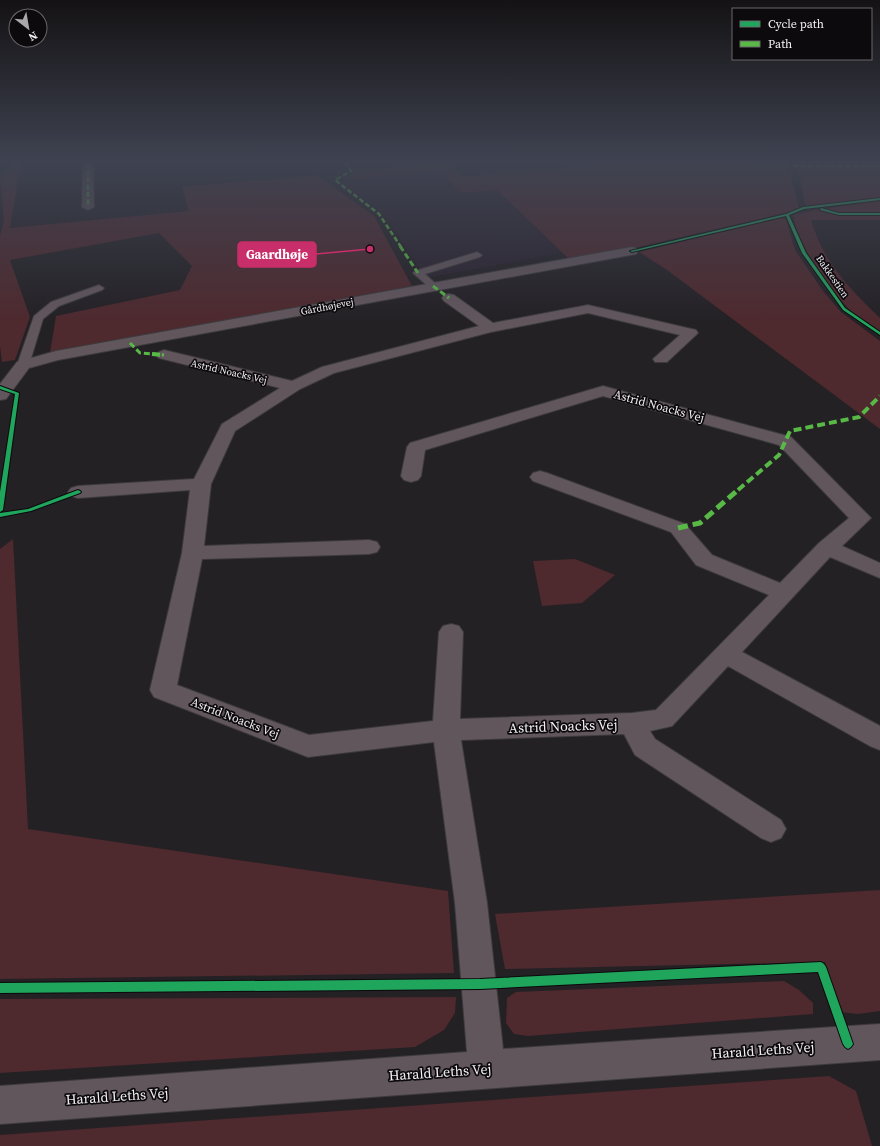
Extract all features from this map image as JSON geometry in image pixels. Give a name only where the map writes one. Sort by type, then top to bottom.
[{"type":"street","name":"Gårdhøjevej","points":[[23,365],[56,356],[433,286],[632,251]]},
{"type":"street","points":[[449,298],[490,328]]},
{"type":"street","name":"Astrid Noacks Vej","points":[[411,476],[416,447],[603,391],[784,441],[861,518],[827,548],[663,719],[632,723],[446,730],[308,746],[163,690],[193,553],[201,484],[228,428],[294,386],[328,370],[490,328],[588,309],[691,333],[661,359]]},
{"type":"street","name":"Astrid Noacks Vej","points":[[164,355],[294,386]]},
{"type":"street","points":[[0,395],[23,365]]},
{"type":"street","points":[[540,477],[678,528],[704,560],[784,593]]},
{"type":"street","points":[[78,492],[201,484]]},
{"type":"street","points":[[193,553],[369,547]]},
{"type":"street","points":[[827,548],[880,572]]},
{"type":"street","points":[[451,632],[446,730],[471,903],[481,996],[486,1069]]},
{"type":"street","points":[[726,654],[880,739]]},
{"type":"street","name":"Astrid Noacks Vej","points":[[632,723],[645,747],[771,829]]},
{"type":"street","name":"Harald Leths Vej","points":[[0,1105],[486,1069],[880,1042]]},
{"type":"lane","points":[[433,286],[418,273],[478,255]]},
{"type":"lane","points":[[23,365],[38,318],[56,304],[98,288]]},
{"type":"shaded area","points":[[4,215],[12,215],[10,228],[142,215],[373,215],[412,286],[50,353],[56,316],[180,290],[192,266],[159,233],[10,260],[30,317],[15,360],[2,362],[0,346],[0,236]]},
{"type":"shaded area","points":[[385,215],[523,215],[562,253],[425,278]]},
{"type":"shaded area","points":[[524,215],[775,215],[634,248],[569,259]]},
{"type":"shaded area","points":[[793,215],[880,215],[880,220],[811,220],[823,249],[838,274],[880,318],[880,332],[850,310],[829,286],[807,251],[796,227]]},
{"type":"shaded area","points":[[782,218],[786,219],[795,250],[823,291],[841,312],[880,341],[880,429],[667,270],[639,252]]},
{"type":"shaded area","points":[[13,539],[28,829],[448,891],[454,973],[0,979],[0,549]]},
{"type":"shaded area","points":[[575,559],[615,575],[582,603],[542,606],[533,561]]},
{"type":"shaded area","points":[[880,890],[880,1011],[858,1014],[840,1012],[825,962],[505,969],[495,914]]},
{"type":"shaded area","points":[[784,981],[799,990],[813,1003],[813,1014],[528,1036],[514,1034],[506,1023],[507,998],[516,992]]},
{"type":"shaded area","points":[[456,997],[455,1013],[444,1030],[415,1047],[0,1073],[0,999]]},
{"type":"shaded area","points":[[829,1076],[856,1091],[872,1146],[0,1146],[0,1135]]},
{"type":"marked path","points":[[380,215],[418,273]]},
{"type":"marked path","points":[[433,286],[449,298]]},
{"type":"marked path","points":[[130,343],[140,353],[164,355]]},
{"type":"marked path","points":[[678,528],[700,523],[779,455],[790,431],[859,417],[880,396]]},
{"type":"cycle path","points":[[632,251],[785,215]]},
{"type":"cycle path","name":"Bakkestien","points":[[787,215],[804,253],[844,309],[880,334]]},
{"type":"cycle path","points":[[0,387],[17,393],[0,510]]},
{"type":"cycle path","points":[[0,515],[29,510],[78,492]]},
{"type":"cycle path","points":[[0,988],[480,984],[821,967],[848,1044]]},
{"type":"place","name":"Gaardhøje","points":[[370,249]]}]
